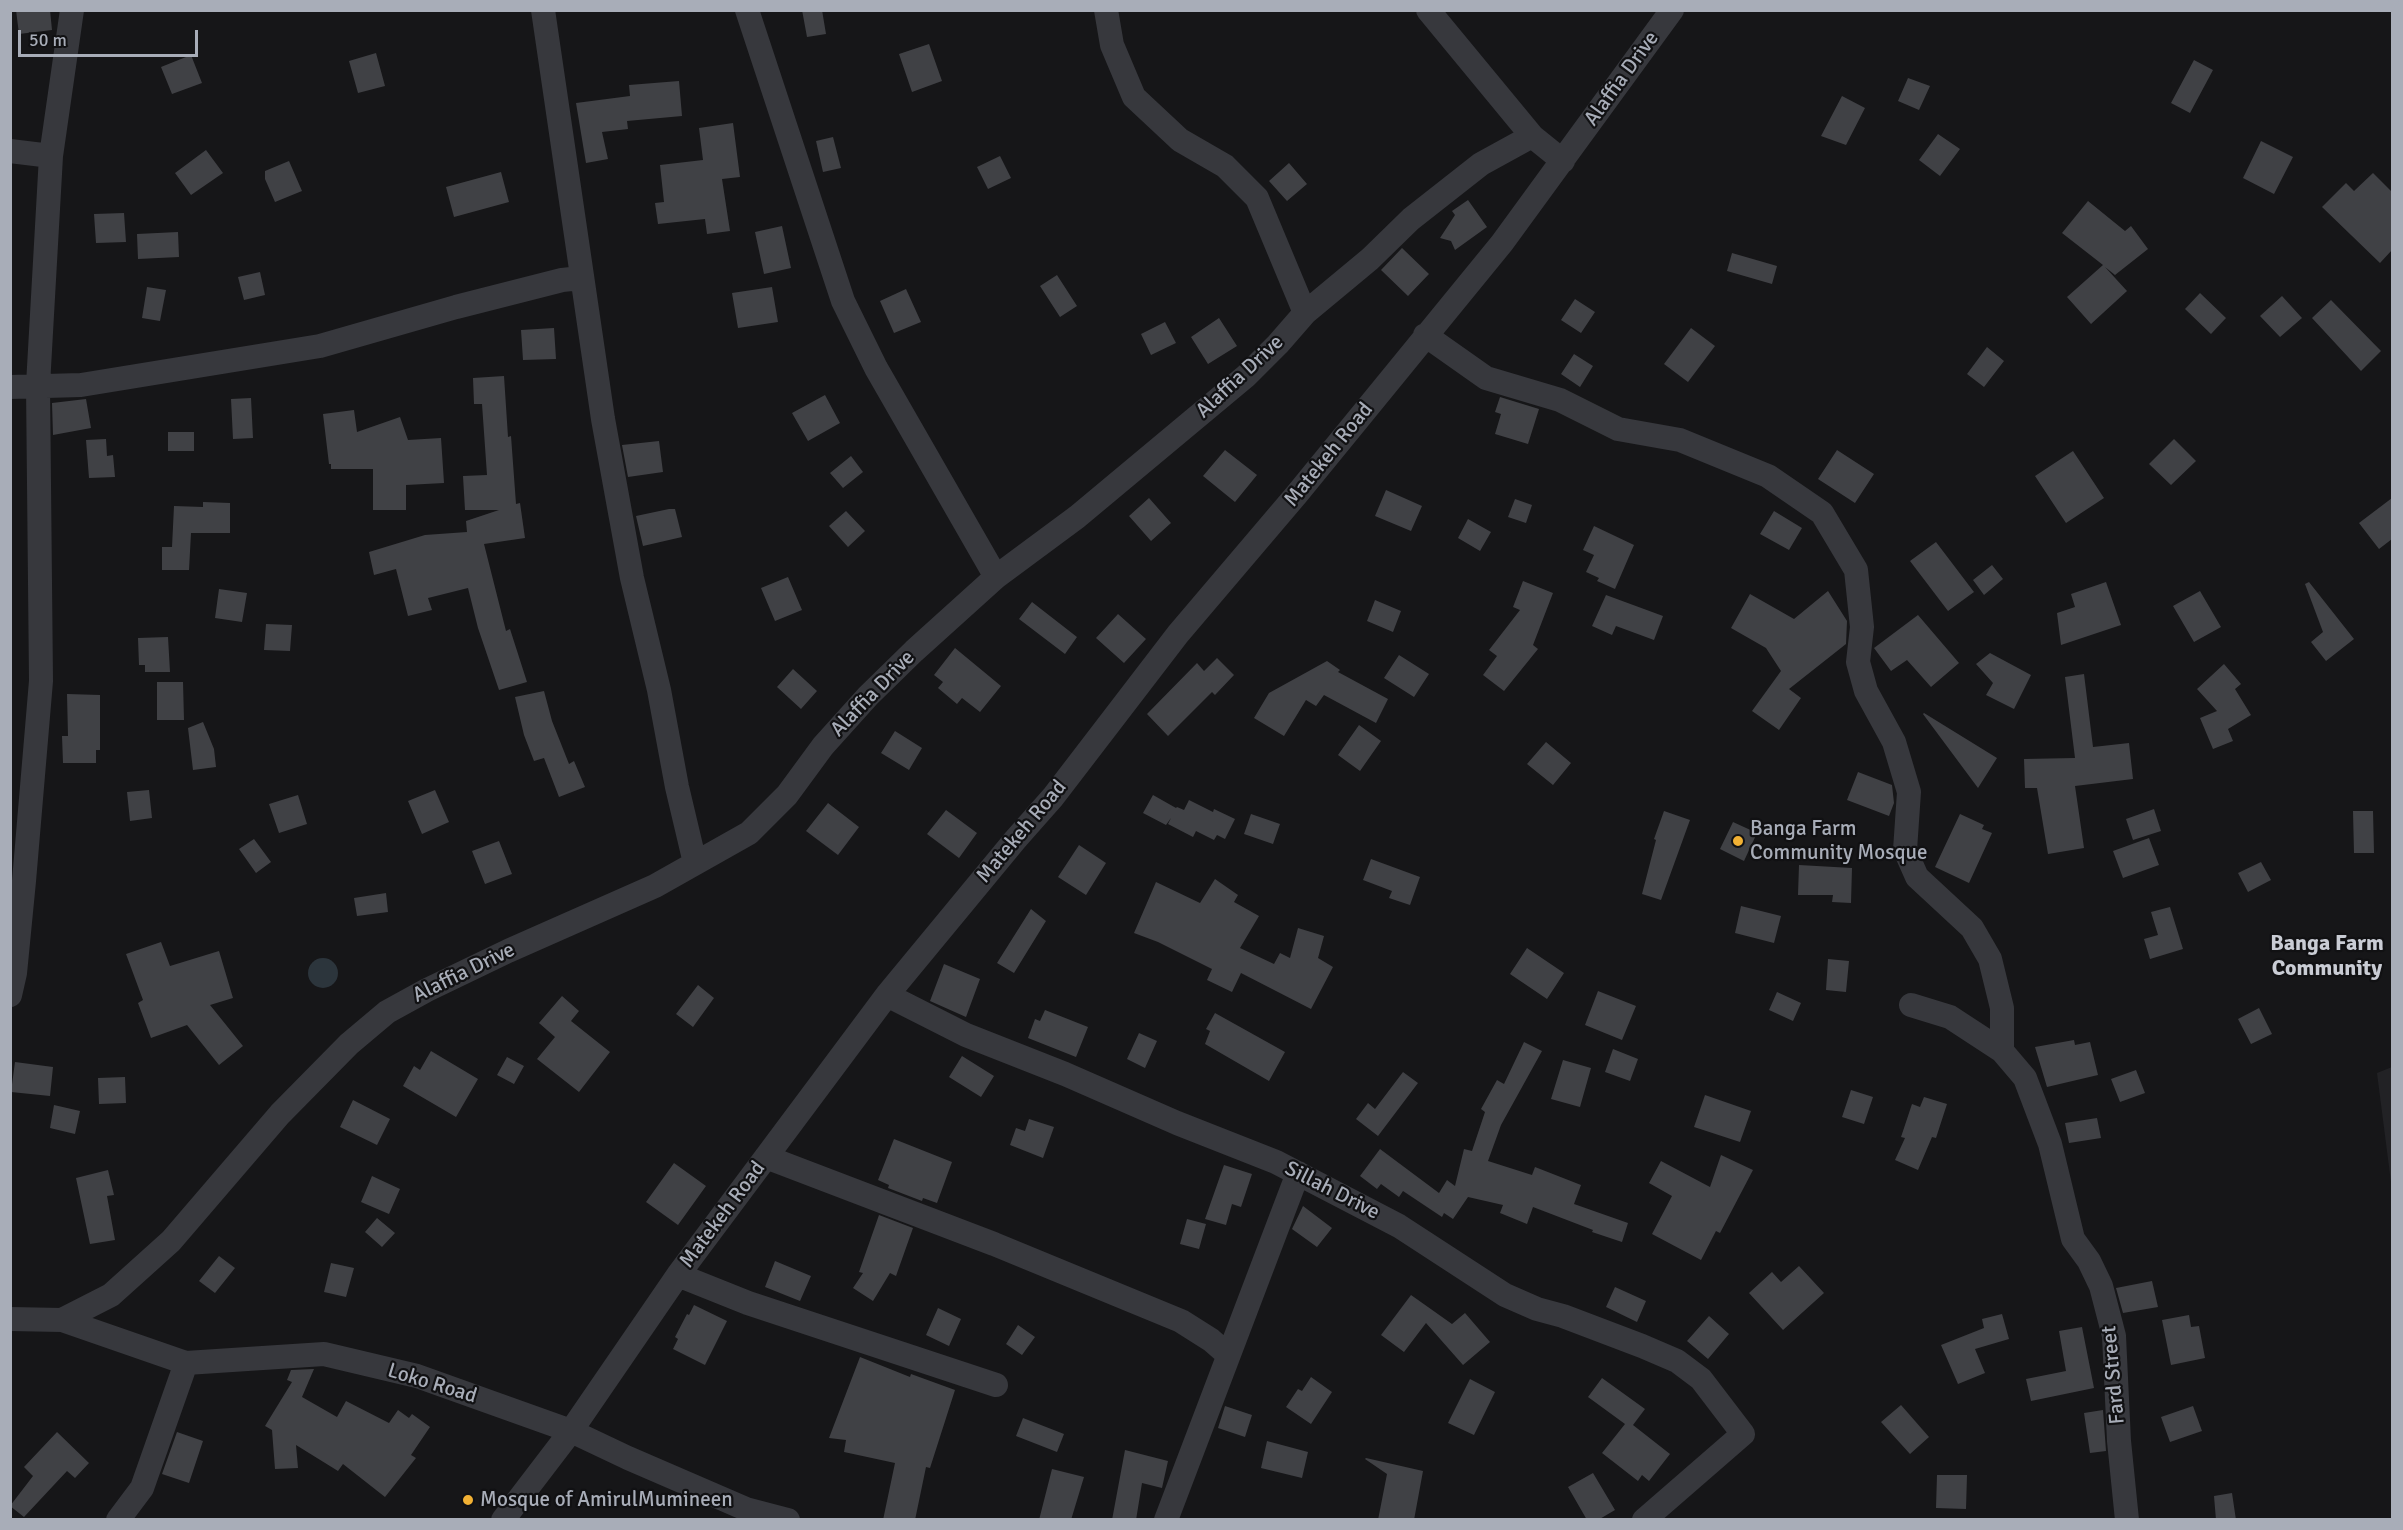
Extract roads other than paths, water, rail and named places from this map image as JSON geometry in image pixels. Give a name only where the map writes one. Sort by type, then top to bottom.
[{"type":"street","points":[[10,995],[15,974],[41,681],[38,386],[51,156],[72,10]]},
{"type":"street","points":[[543,10],[603,419],[632,578],[659,690],[694,863]]},
{"type":"street","points":[[747,10],[843,301],[876,368],[996,577]]},
{"type":"street","points":[[1106,10],[1112,45],[1134,97],[1180,140],[1225,166],[1257,198],[1305,313]]},
{"type":"street","points":[[1428,10],[1532,135],[1563,161]]},
{"type":"street","name":"Alaffia Drive","points":[[1563,161],[1672,10]]},
{"type":"street","name":"Alaffia Drive","points":[[10,1319],[62,1320],[111,1295],[171,1241],[280,1114],[349,1044],[387,1012],[437,985],[654,886],[749,833],[787,795],[823,746],[868,696],[996,577],[1077,517],[1237,384],[1278,344],[1305,313],[1370,259],[1411,219],[1481,164],[1532,135]]},
{"type":"street","points":[[10,151],[51,156]]},
{"type":"street","name":"Matekeh Road","points":[[503,1520],[571,1431],[678,1275],[887,995],[1053,797],[1178,634],[1297,494],[1502,243],[1563,161]]},
{"type":"street","points":[[10,387],[81,386],[320,346],[456,307],[562,280],[581,278]]},
{"type":"street","points":[[1425,335],[1485,378],[1560,400],[1618,429],[1680,440],[1768,476],[1822,513],[1856,570],[1862,627],[1858,662],[1866,691],[1894,742],[1909,792],[1905,850],[1917,877],[1972,928],[1990,959],[2002,1008],[2002,1051]]},
{"type":"street","name":"Sillah Drive","points":[[887,995],[966,1035],[1276,1162],[1400,1226],[1505,1295],[1677,1361],[1701,1379],[1743,1434],[1644,1520]]},
{"type":"street","points":[[1911,1005],[1950,1017],[2002,1051]]},
{"type":"street","name":"Fard Street","points":[[2002,1051],[2025,1078],[2050,1144],[2073,1239],[2089,1261],[2101,1286],[2114,1335],[2127,1520]]},
{"type":"street","points":[[766,1157],[994,1244],[1182,1321],[1211,1340],[1227,1354]]},
{"type":"street","points":[[1166,1520],[1227,1354],[1298,1173]]},
{"type":"street","points":[[678,1275],[748,1303],[996,1385]]},
{"type":"street","name":"Loko Road","points":[[62,1320],[186,1363],[324,1354],[417,1376],[571,1431],[746,1509],[788,1520]]},
{"type":"street","points":[[118,1520],[142,1488],[186,1363]]},
{"type":"place","name":"Banga Farm Community Mosque","points":[[1738,841]]},
{"type":"place","name":"Mosque of AmirulMumineen","points":[[468,1500]]},
{"type":"district","name":"Banga Farm Community","points":[[2327,956]]}]
